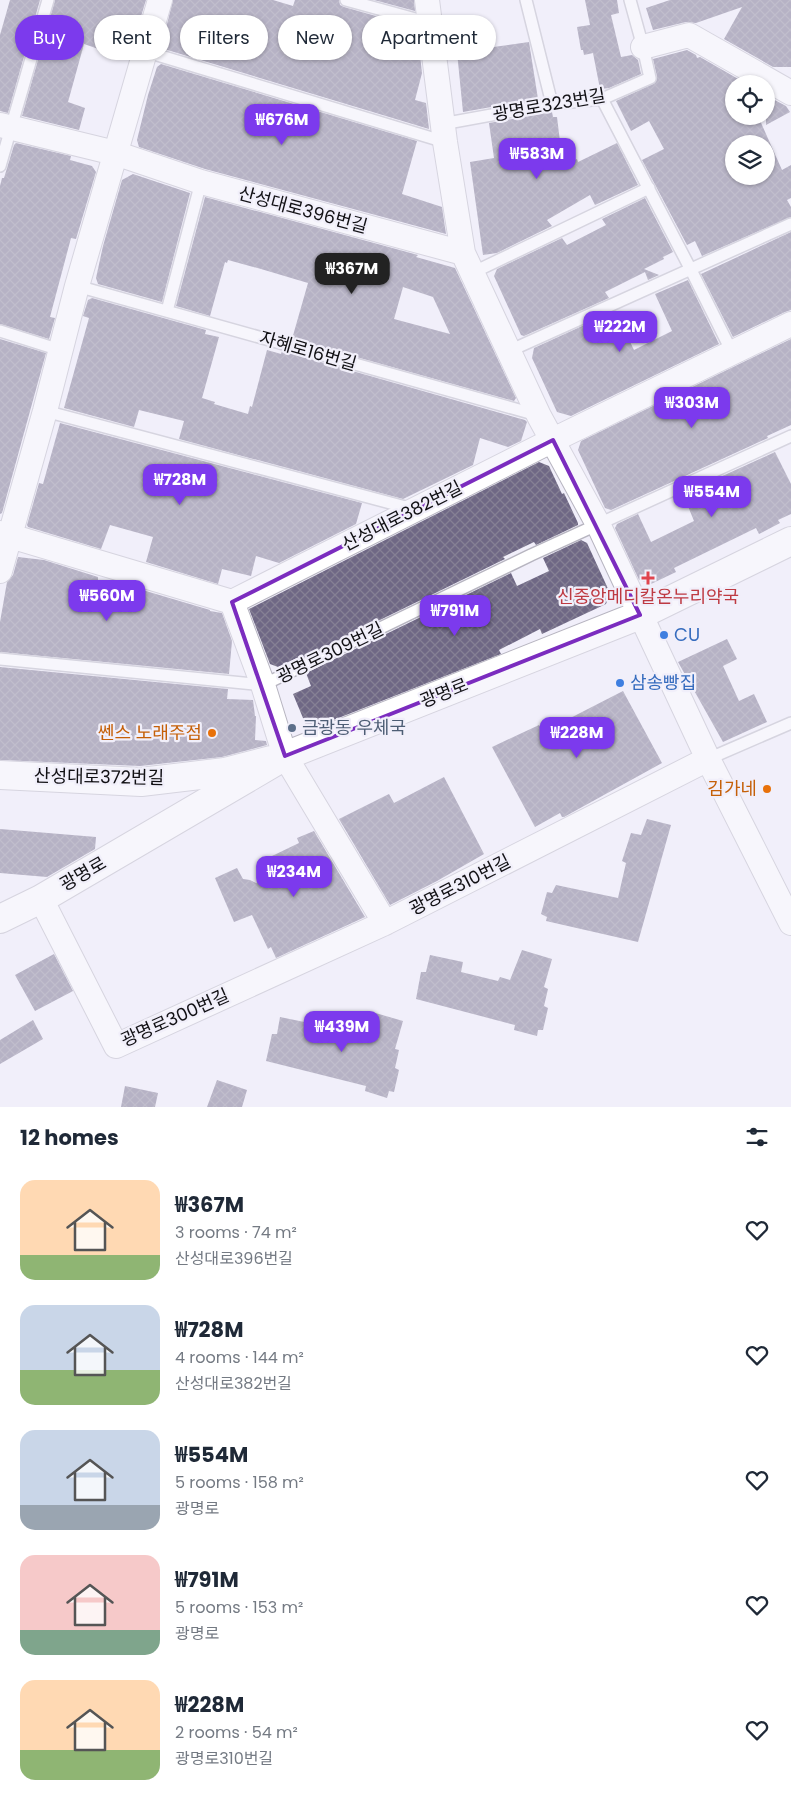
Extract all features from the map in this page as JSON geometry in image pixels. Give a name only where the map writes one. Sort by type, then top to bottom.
[{"type":"main road","name":"광명로","points":[[0,919],[41,899],[284,756],[640,615],[791,541]]},
{"type":"main road","name":"산성대로372번길","points":[[0,775],[141,782],[225,772],[284,756]]},
{"type":"street","points":[[155,15],[160,0]]},
{"type":"street","points":[[427,0],[429,15]]},
{"type":"street","points":[[643,46],[689,35],[791,93]]},
{"type":"street","points":[[0,571],[5,534],[45,411],[77,286],[141,60]]},
{"type":"street","points":[[435,60],[444,133],[468,263],[539,416],[599,526],[708,759],[791,923]]},
{"type":"street","name":"산성대로396번길","points":[[6,126],[115,153],[201,182],[468,263]]},
{"type":"street","name":"산성대로382번길","points":[[232,602],[414,509],[791,324]]},
{"type":"street","points":[[5,534],[232,602]]},
{"type":"street","name":"광명로309번길","points":[[232,602],[263,685],[284,756]]},
{"type":"street","points":[[284,756],[385,923]]},
{"type":"street","name":"광명로310번길","points":[[385,923],[708,759]]},
{"type":"street","name":"광명로300번길","points":[[41,899],[116,1046],[385,923]]},
{"type":"lane","points":[[0,166],[6,126],[48,0]]},
{"type":"lane","points":[[346,0],[401,15]]},
{"type":"lane","points":[[526,0],[552,104]]},
{"type":"lane","points":[[630,0],[643,46]]},
{"type":"lane","name":"광명로323번길","points":[[444,133],[552,104],[602,99],[650,78],[643,46]]},
{"type":"lane","points":[[170,58],[444,133]]},
{"type":"lane","points":[[602,99],[732,352]]},
{"type":"lane","points":[[166,311],[201,182]]},
{"type":"lane","points":[[468,263],[649,188]]},
{"type":"lane","points":[[509,350],[791,224]]},
{"type":"lane","name":"자혜로16번길","points":[[77,286],[539,416]]},
{"type":"lane","points":[[0,331],[60,350]]},
{"type":"lane","points":[[45,411],[414,509]]},
{"type":"lane","points":[[599,526],[787,438]]},
{"type":"lane","name":"광명로309번길","points":[[263,685],[531,556],[599,526]]},
{"type":"lane","points":[[0,659],[263,685]]},
{"type":"lane","points":[[708,759],[791,723]]},
{"type":"highlighted area","points":[[553,440],[640,615],[285,756],[232,602]]},
{"type":"building","points":[[10,0],[40,0],[36,15],[15,15],[15,60],[23,60],[8,113],[0,111],[0,35]]},
{"type":"building","points":[[55,0],[146,0],[141,15],[94,15],[94,47],[84,44],[84,15],[51,15]]},
{"type":"building","points":[[173,0],[273,0],[293,6],[295,0],[339,0],[340,5],[344,7],[372,15],[362,15],[362,60],[421,60],[422,73],[415,100],[426,103],[429,129],[200,60],[268,60],[268,15],[180,15],[180,54],[170,51],[169,15]]},
{"type":"building","points":[[374,0],[414,0],[415,11]]},
{"type":"building","points":[[585,0],[617,0],[619,13],[611,15],[621,57],[632,55],[638,60],[641,74],[609,88],[600,89],[593,53],[584,55],[583,50],[581,50],[577,27],[590,25]]},
{"type":"building","points":[[670,0],[791,0],[791,67],[773,67],[724,39],[742,7],[696,23],[686,22],[653,30],[646,8]]},
{"type":"building","points":[[529,42],[538,99],[463,112],[458,60],[496,60],[496,47]]},
{"type":"building","points":[[687,50],[696,55],[697,58],[700,57],[731,75],[725,75],[725,125],[762,125],[766,135],[725,135],[725,185],[775,185],[775,154],[782,170],[791,165],[791,198],[787,200],[791,207],[791,217],[702,256],[695,241],[687,245],[642,160],[664,149],[649,121],[631,131],[616,101],[655,83],[657,77],[653,59]]},
{"type":"building","points":[[38,60],[80,60],[68,102],[85,108],[79,130],[22,116]]},
{"type":"building","points":[[161,64],[417,141],[402,194],[442,207],[446,234],[205,169],[139,147],[137,140],[148,95],[157,67]]},
{"type":"building","points":[[775,100],[786,106],[790,112],[775,120]]},
{"type":"building","points":[[552,112],[553,117],[557,117],[563,166],[577,159],[578,162],[617,143],[638,185],[595,205],[590,195],[547,220],[552,226],[497,253],[483,255],[470,162],[494,158],[489,123]]},
{"type":"building","points":[[16,143],[71,156],[70,160],[92,166],[96,172],[76,239],[71,238],[50,317],[55,318],[49,339],[0,324],[0,186]]},
{"type":"building","points":[[133,174],[190,193],[162,302],[98,284],[96,278],[122,180]]},
{"type":"building","points":[[205,197],[418,255],[416,257],[455,268],[516,398],[514,401],[292,339],[308,283],[228,260],[227,263],[225,262],[210,316],[176,306]],"holes":[[[403,287],[433,297],[450,334],[394,319]]]},
{"type":"building","points":[[645,198],[673,252],[644,269],[659,275],[648,280],[645,272],[605,292],[609,298],[524,336],[521,335],[494,276],[497,269],[562,238],[567,245],[606,225],[602,219]]},
{"type":"building","points":[[791,232],[791,310],[733,337],[701,274]]},
{"type":"building","points":[[688,280],[719,344],[571,416],[557,412],[532,358],[534,348],[615,311],[634,350],[672,331],[655,294]]},
{"type":"building","points":[[92,298],[206,330],[205,334],[219,337],[202,398],[215,402],[214,404],[248,414],[250,406],[252,407],[267,350],[281,354],[282,351],[527,422],[521,441],[508,447],[480,438],[473,465],[403,499],[179,439],[184,421],[139,410],[134,427],[64,408],[89,318],[83,316],[88,300]]},
{"type":"building","points":[[0,339],[46,353],[2,513],[0,514]]},
{"type":"building","points":[[791,339],[791,425],[767,436],[768,438],[611,510],[605,508],[578,450],[581,441]]},
{"type":"building","points":[[60,423],[362,503],[356,524],[279,563],[256,556],[251,576],[222,569],[218,584],[146,562],[153,537],[110,525],[101,549],[28,527],[39,483],[43,484]]},
{"type":"building","points":[[775,452],[791,484],[791,514],[778,520],[780,523],[759,534],[756,528],[674,568],[676,572],[651,584],[639,580],[615,528],[617,524],[638,514],[651,542],[694,521],[683,494]]},
{"type":"building","points":[[539,462],[549,466],[562,494],[564,493],[578,525],[536,545],[534,542],[503,557],[505,559],[300,659],[299,657],[278,667],[270,664],[249,609]]},
{"type":"building","points":[[581,540],[587,543],[610,593],[606,604],[542,634],[540,629],[499,650],[501,654],[308,730],[293,694],[311,686],[306,673],[511,573],[517,586],[549,571],[543,558]]},
{"type":"building","points":[[18,557],[44,560],[98,577],[98,584],[129,586],[222,613],[232,641],[229,674],[0,652],[0,622],[7,582],[13,575]]},
{"type":"building","points":[[727,639],[737,659],[723,666],[739,701],[754,694],[767,722],[723,742],[678,662]]},
{"type":"building","points":[[0,667],[228,689],[227,699],[253,700],[256,716],[255,740],[266,741],[267,745],[222,757],[140,766],[0,760]]},
{"type":"building","points":[[623,691],[662,763],[564,817],[560,813],[535,827],[492,747],[539,725],[543,732]]},
{"type":"building","points":[[444,777],[484,854],[390,905],[339,819],[389,794],[394,803]]},
{"type":"building","points":[[647,819],[671,825],[638,942],[546,921],[547,917],[541,914],[547,892],[552,893],[556,885],[618,898],[626,863],[622,861],[631,833],[641,835]]},
{"type":"building","points":[[0,829],[96,837],[95,849],[47,877],[0,873]]},
{"type":"building","points":[[314,831],[365,917],[276,958],[271,947],[268,949],[252,915],[234,922],[215,878],[237,868],[243,879],[256,883],[280,873],[272,856],[299,843],[297,838]]},
{"type":"building","points":[[522,950],[552,959],[544,987],[548,989],[544,1006],[548,1008],[543,1030],[538,1030],[537,1036],[514,1030],[515,1025],[416,999],[421,972],[426,972],[430,955],[463,962],[461,972],[498,981],[500,977],[510,980]]},
{"type":"building","points":[[54,954],[73,991],[35,1011],[15,975]]},
{"type":"building","points":[[372,1012],[403,1021],[395,1049],[399,1050],[395,1068],[399,1070],[394,1092],[389,1091],[387,1098],[365,1091],[366,1086],[266,1061],[272,1034],[277,1034],[280,1017],[314,1024],[312,1034],[349,1043],[351,1039],[361,1042]]},
{"type":"building","points":[[33,1020],[43,1039],[0,1064],[0,1040]]},
{"type":"building","points":[[217,1080],[247,1090],[242,1107],[207,1107]]},
{"type":"building","points":[[125,1086],[158,1093],[155,1107],[121,1107]]},
{"type":"place","name":"신중앙메디칼온누리약국","points":[[648,578]]},
{"type":"place","name":"CU","points":[[664,635]]},
{"type":"place","name":"삼송빵집","points":[[620,683]]},
{"type":"place","name":"금광동 우체국","points":[[292,728]]},
{"type":"place","name":"쎈스 노래주점","points":[[212,733]]},
{"type":"place","name":"김가네","points":[[767,789]]}]
